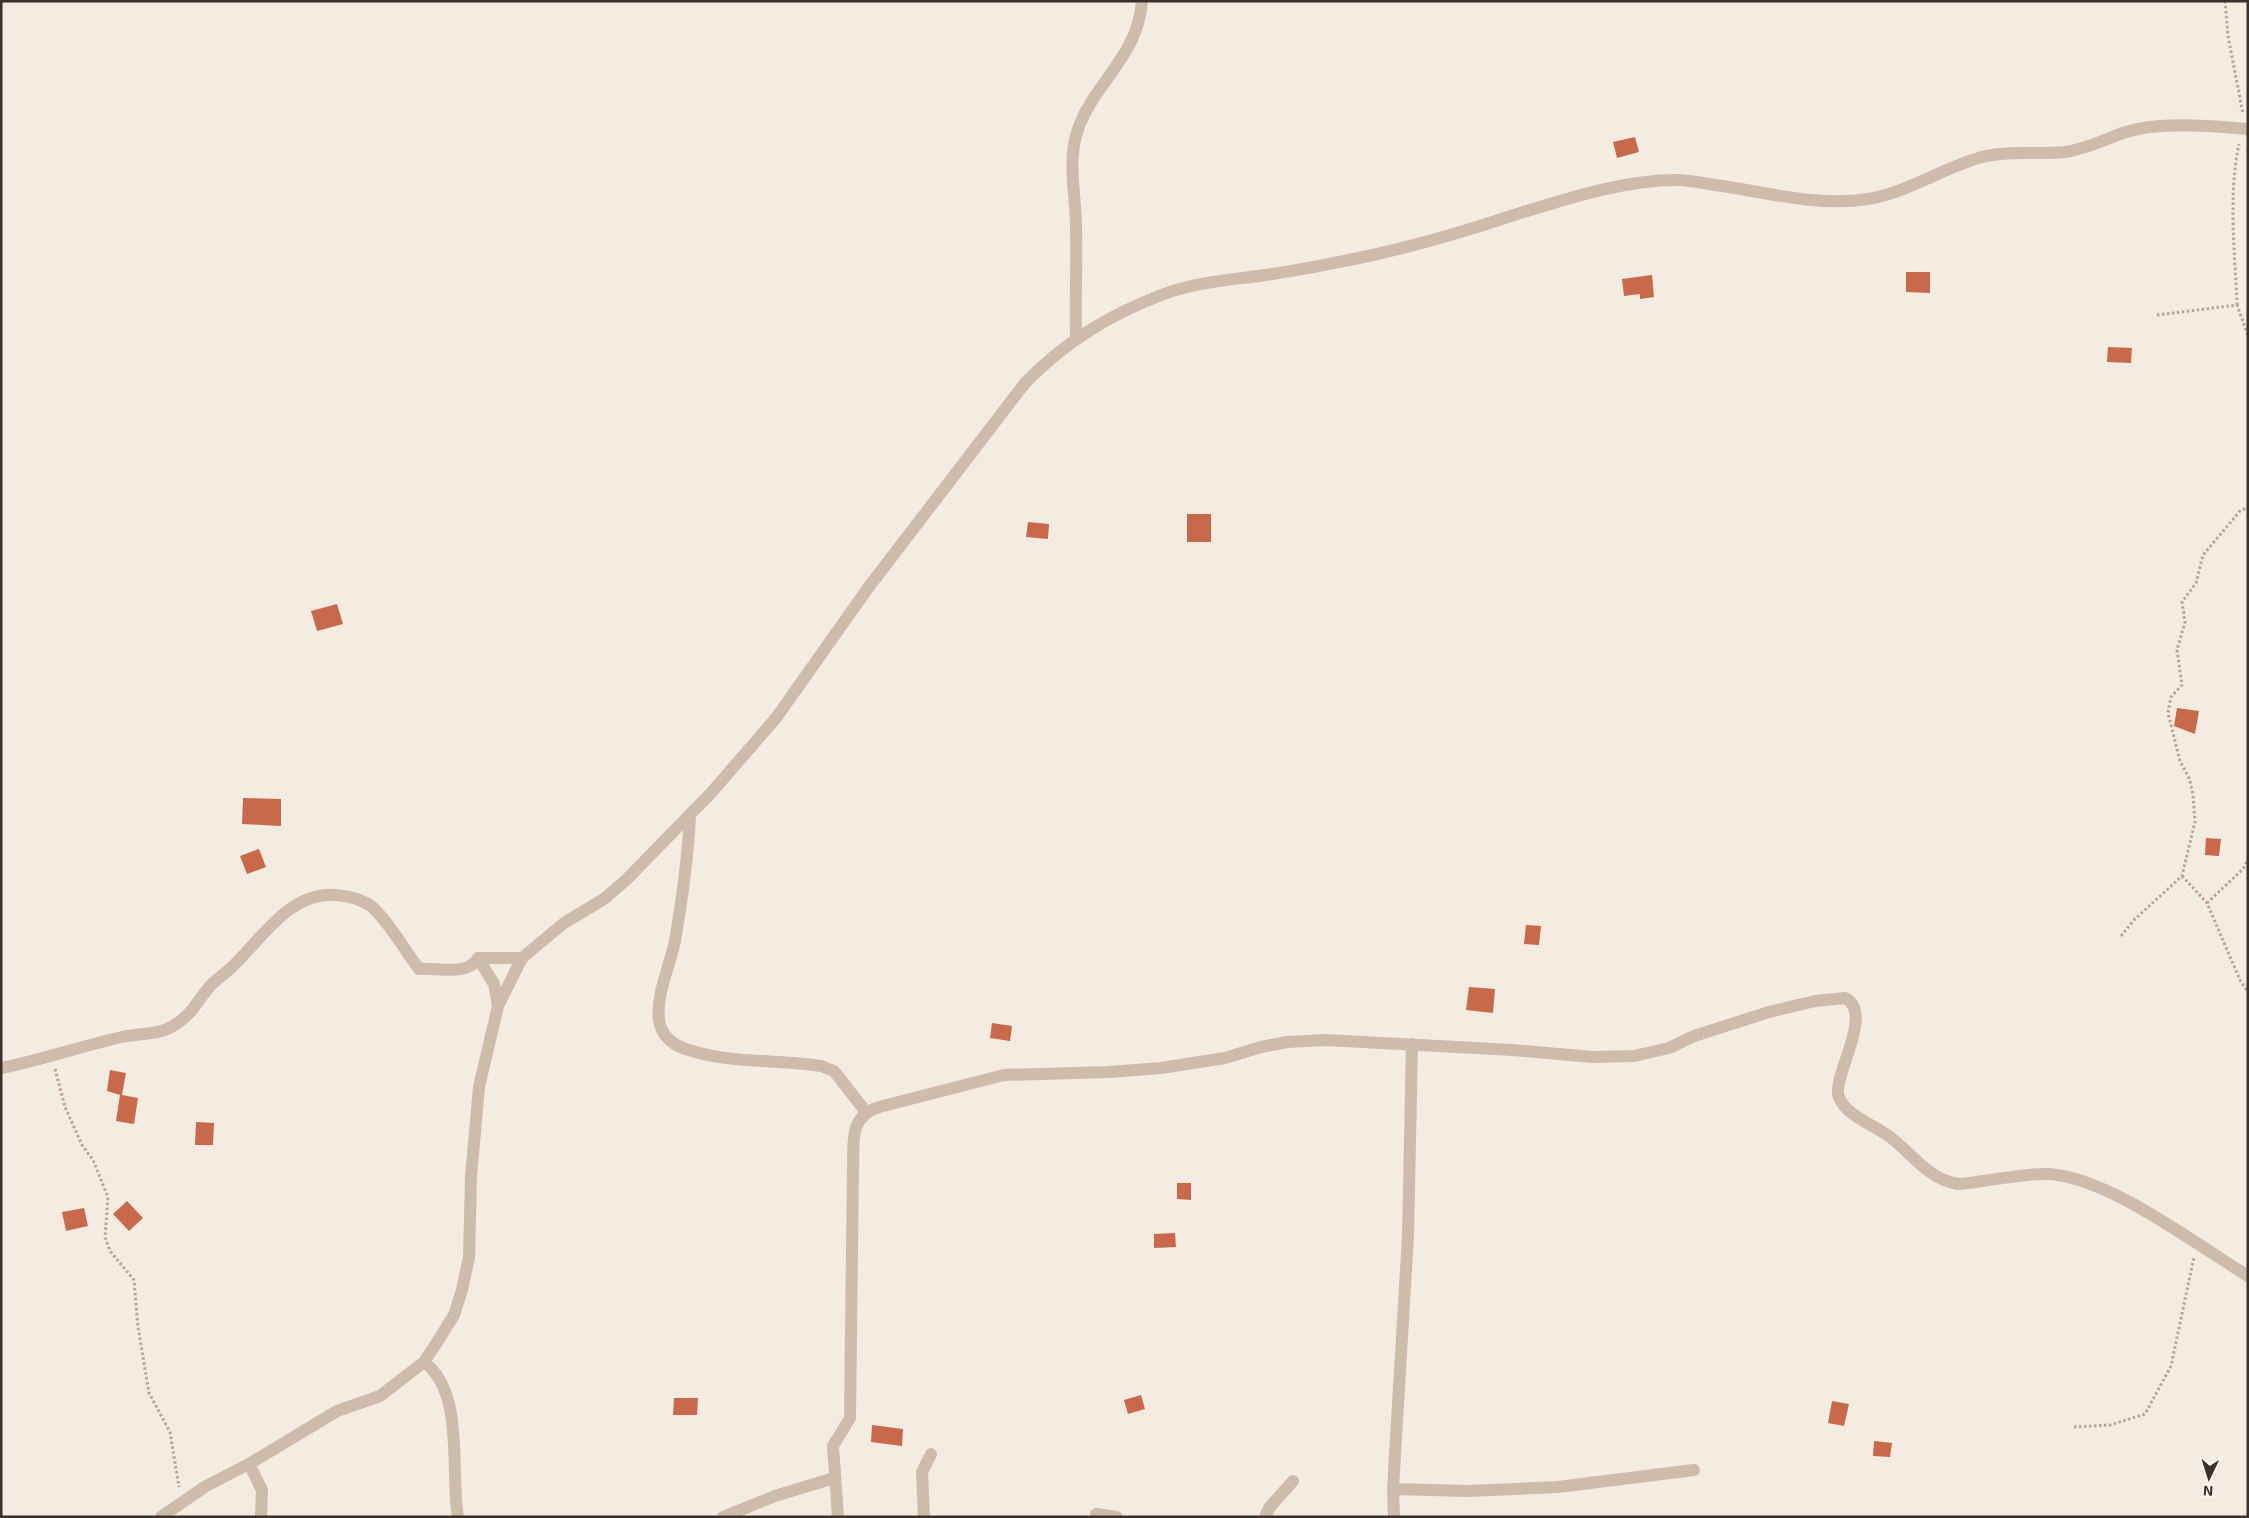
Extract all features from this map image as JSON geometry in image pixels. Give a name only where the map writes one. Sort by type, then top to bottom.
[{"type":"street","points":[[1076,338],[1076,226],[1073,171],[1076,136],[1087,110],[1120,62],[1132,39],[1141,17],[1142,1]]},
{"type":"street","points":[[161,1517],[206,1486],[249,1464],[337,1411],[380,1396],[424,1362],[454,1316],[464,1281],[468,1257],[471,1177],[479,1087],[498,1006],[522,958],[564,923],[604,899],[690,816],[776,718],[868,588],[1025,384],[1050,358],[1076,338],[1131,307],[1168,292],[1202,284],[1359,258],[1438,238],[1555,202],[1640,183],[1678,180],[1788,198],[1864,199],[1892,194],[1945,171],[1990,155],[2065,152],[2087,148],[2126,132],[2143,129],[2208,126],[2246,128]]},
{"type":"street","points":[[690,816],[689,853],[675,940],[658,1004],[662,1032],[672,1043],[707,1055],[822,1066],[834,1071],[866,1112]]},
{"type":"street","points":[[1,1068],[125,1036],[162,1031],[172,1027],[193,1012],[200,999],[213,983],[236,963],[281,916],[294,905],[311,896],[326,894],[344,895],[372,907],[420,969],[432,967],[465,969],[475,963],[478,958]]},
{"type":"street","points":[[478,958],[522,958]]},
{"type":"street","points":[[478,958],[494,984],[498,1006]]},
{"type":"street","points":[[838,1517],[833,1446],[850,1418],[854,1139],[856,1124],[866,1112],[1004,1075],[1109,1072],[1161,1068],[1225,1058],[1261,1047],[1287,1042],[1326,1040],[1593,1057],[1634,1056],[1662,1050],[1694,1036],[1769,1012],[1824,999],[1845,998],[1852,1003],[1856,1014],[1853,1036],[1839,1085],[1838,1094],[1841,1102],[1848,1110],[1892,1138],[1932,1174],[1958,1184],[2038,1175],[2070,1178],[2133,1204],[2248,1276]]},
{"type":"street","points":[[1394,1517],[1393,1490],[1408,1236],[1412,1044]]},
{"type":"street","points":[[424,1362],[435,1369],[450,1405],[455,1499],[458,1517]]},
{"type":"street","points":[[924,1517],[922,1472],[931,1454]]},
{"type":"street","points":[[249,1464],[262,1490],[261,1517]]},
{"type":"street","points":[[1393,1490],[1468,1491],[1558,1488],[1694,1470]]},
{"type":"street","points":[[723,1517],[783,1493],[834,1478]]},
{"type":"street","points":[[1265,1517],[1269,1508],[1293,1481]]},
{"type":"street","points":[[1097,1517],[1096,1514],[1117,1517]]},
{"type":"path","points":[[2224,1],[2228,36],[2246,128],[2236,158],[2234,220],[2237,305],[2248,336]]},
{"type":"path","points":[[2157,315],[2237,305]]},
{"type":"path","points":[[2121,936],[2135,919],[2182,876],[2195,822],[2193,794],[2189,778],[2180,761],[2168,714],[2171,697],[2182,685],[2177,650],[2185,622],[2182,602],[2196,583],[2203,555],[2240,511],[2248,507]]},
{"type":"path","points":[[2207,903],[2243,869],[2248,859]]},
{"type":"path","points":[[2182,876],[2207,903],[2240,980],[2248,992]]},
{"type":"path","points":[[51,1056],[65,1107],[82,1145],[93,1160],[108,1197],[105,1237],[110,1251],[134,1280],[138,1327],[148,1393],[170,1432],[182,1502]]},
{"type":"path","points":[[2074,1427],[2110,1425],[2145,1414],[2171,1366],[2196,1244]]},
{"type":"building","points":[[1635,137],[1639,152],[1617,158],[1613,142]]},
{"type":"building","points":[[1906,272],[1930,272],[1930,293],[1906,292]]},
{"type":"building","points":[[1652,275],[1654,297],[1640,299],[1640,294],[1624,296],[1622,279]]},
{"type":"building","points":[[2108,347],[2132,348],[2131,363],[2107,362]]},
{"type":"building","points":[[1187,514],[1211,514],[1211,542],[1187,542]]},
{"type":"building","points":[[1028,522],[1049,524],[1048,539],[1026,537]]},
{"type":"building","points":[[337,604],[343,624],[317,631],[311,611]]},
{"type":"building","points":[[2177,708],[2199,711],[2195,734],[2174,726]]},
{"type":"building","points":[[243,798],[281,799],[281,826],[242,824]]},
{"type":"building","points":[[2206,838],[2221,839],[2219,856],[2205,855]]},
{"type":"building","points":[[259,849],[266,867],[247,874],[240,856]]},
{"type":"building","points":[[1526,925],[1541,926],[1539,945],[1524,944]]},
{"type":"building","points":[[1469,987],[1495,989],[1493,1013],[1466,1010]]},
{"type":"building","points":[[992,1023],[1012,1026],[1010,1041],[990,1038]]},
{"type":"building","points":[[110,1070],[126,1073],[122,1095],[138,1098],[134,1124],[116,1121],[120,1095],[107,1091]]},
{"type":"building","points":[[196,1122],[214,1123],[213,1145],[195,1145]]},
{"type":"building","points":[[1177,1183],[1191,1183],[1191,1200],[1177,1199]]},
{"type":"building","points":[[127,1201],[143,1218],[129,1231],[113,1214]]},
{"type":"building","points":[[84,1208],[88,1226],[66,1231],[62,1212]]},
{"type":"building","points":[[1175,1233],[1176,1247],[1154,1248],[1154,1234]]},
{"type":"building","points":[[1141,1395],[1145,1409],[1128,1414],[1124,1400]]},
{"type":"building","points":[[674,1398],[698,1398],[697,1415],[673,1415]]},
{"type":"building","points":[[1832,1401],[1849,1404],[1844,1426],[1828,1423]]},
{"type":"building","points":[[872,1425],[903,1429],[902,1446],[871,1442]]},
{"type":"building","points":[[1874,1441],[1892,1443],[1890,1457],[1873,1456]]}]
